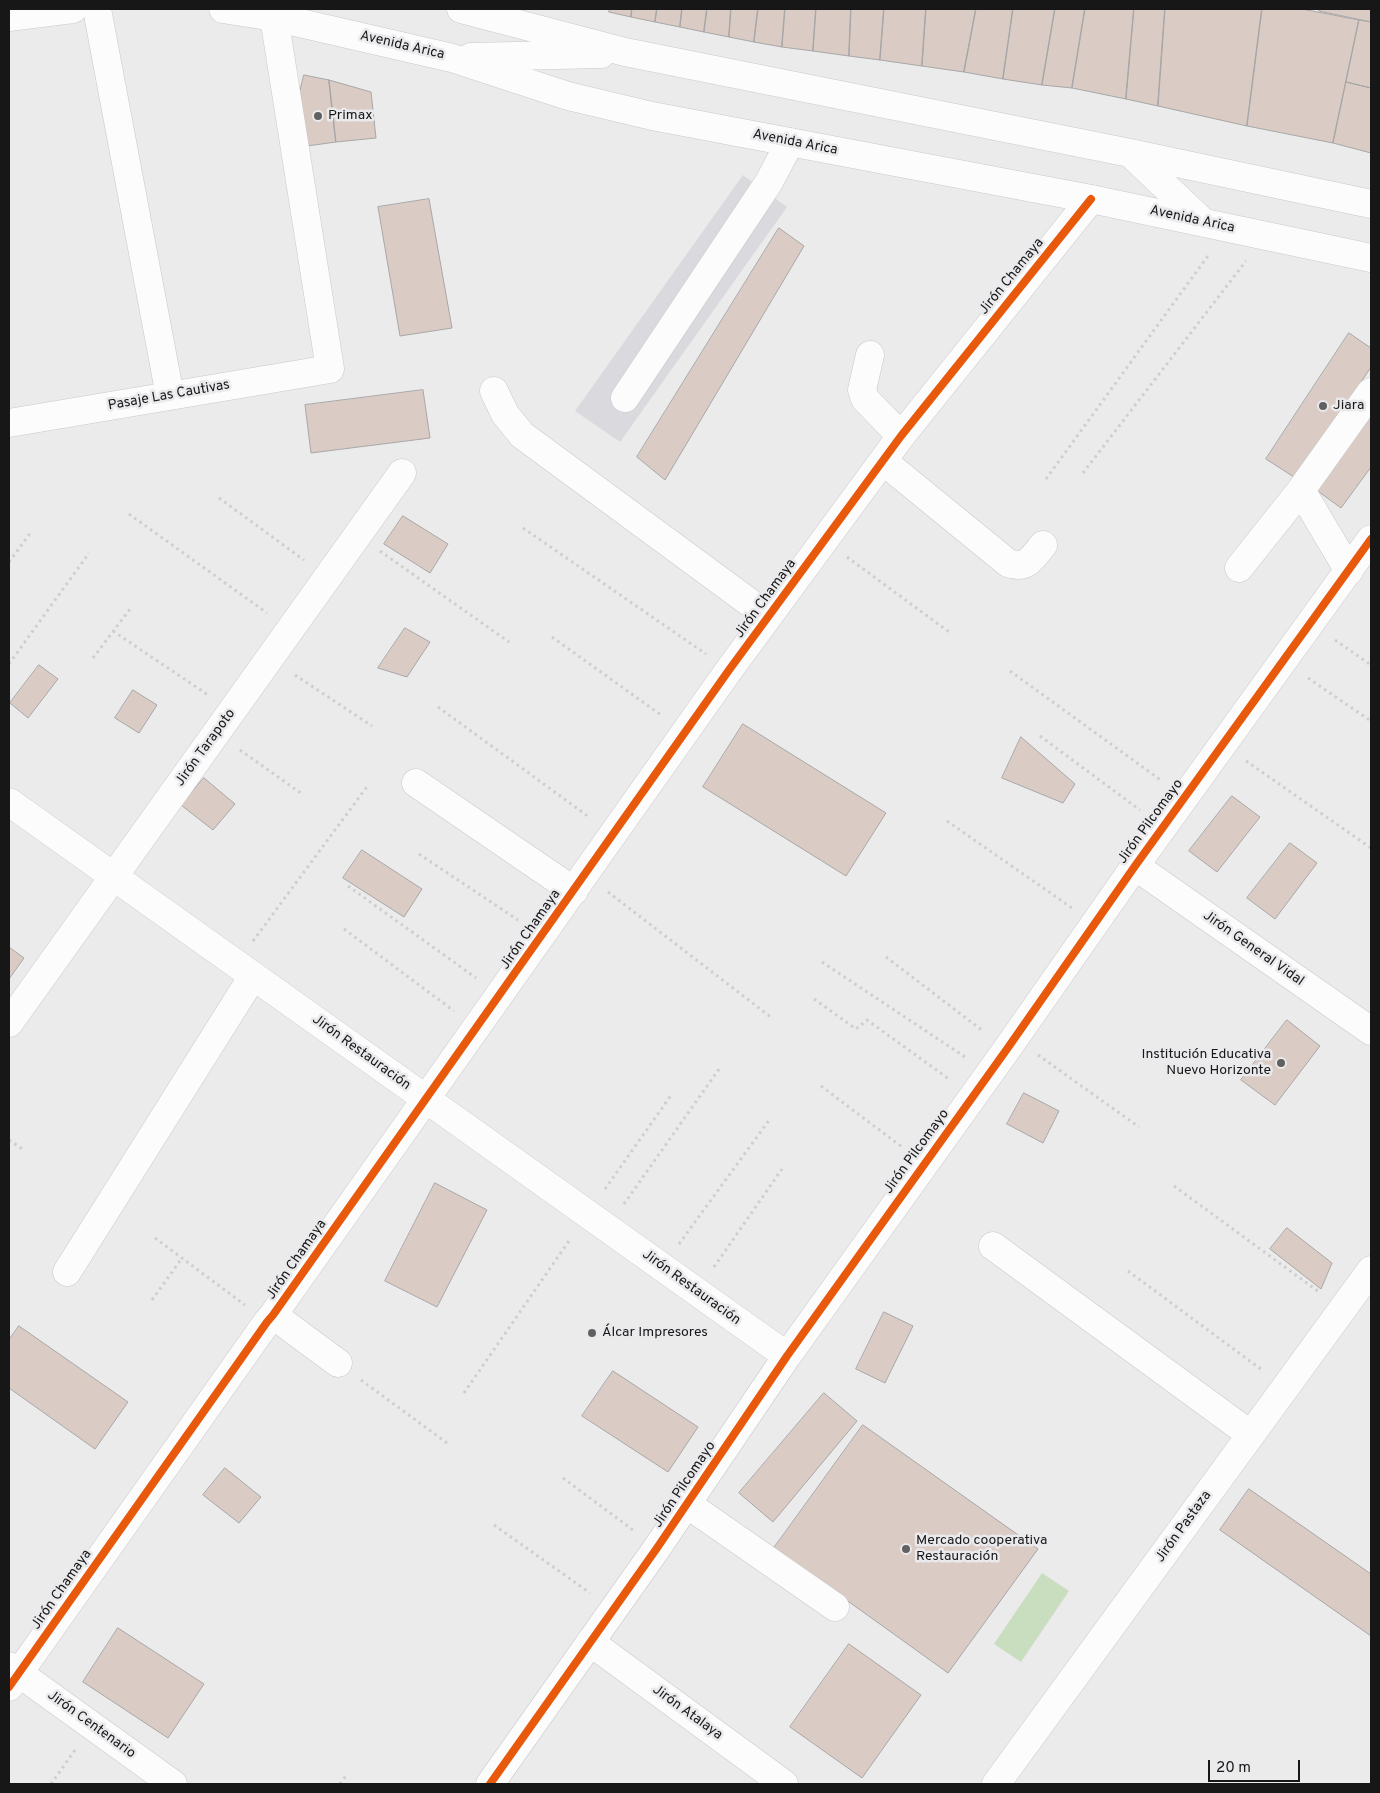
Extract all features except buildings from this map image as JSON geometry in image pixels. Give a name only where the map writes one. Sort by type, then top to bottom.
[{"type":"street","points":[[9,18],[73,9]]},
{"type":"street","points":[[97,9],[170,396]]},
{"type":"street","name":"Avenida Arica","points":[[223,9],[274,17],[452,58],[568,96],[652,116],[1091,199],[1266,236],[1369,261]]},
{"type":"street","points":[[461,9],[503,14],[626,52],[1130,153],[1371,204]]},
{"type":"street","name":"Pasaje Las Cautivas","points":[[9,423],[330,369],[274,17]]},
{"type":"street","points":[[452,58],[596,55],[626,52]]},
{"type":"street","points":[[626,398],[769,182],[790,142]]},
{"type":"street","points":[[1130,153],[1216,225]]},
{"type":"street","name":"Jirón Chamaya","points":[[12,1676],[477,1028],[728,670],[901,436],[1091,199]]},
{"type":"street","points":[[870,355],[862,390],[865,399],[901,436]]},
{"type":"street","points":[[494,391],[505,414],[522,436],[768,616]]},
{"type":"street","points":[[1239,568],[1301,490],[1371,392]]},
{"type":"street","points":[[883,461],[1008,563],[1018,566],[1028,564],[1043,545]]},
{"type":"street","name":"Jirón Tarapoto","points":[[9,1023],[402,473]]},
{"type":"street","points":[[1301,490],[1349,571]]},
{"type":"street","name":"Jirón Pilcomayo","points":[[490,1784],[657,1548],[787,1356],[1011,1044],[1094,923],[1371,540]]},
{"type":"street","points":[[416,783],[579,883]]},
{"type":"street","name":"Jirón Restauración","points":[[9,802],[787,1356]]},
{"type":"street","name":"Jirón General Vidal","points":[[1135,866],[1371,1031]]},
{"type":"street","points":[[67,1272],[245,970]]},
{"type":"street","points":[[993,1246],[1251,1435]]},
{"type":"street","name":"Jirón Pastaza","points":[[996,1784],[1371,1270]]},
{"type":"street","points":[[270,1318],[338,1363]]},
{"type":"street","points":[[687,1504],[835,1608]]},
{"type":"street","name":"Jirón Atalaya","points":[[590,1642],[784,1784]]},
{"type":"street","name":"Jirón Centenario","points":[[12,1676],[93,1726],[160,1780]]},
{"type":"path","points":[[1046,479],[1216,225]]},
{"type":"path","points":[[1083,473],[1266,236]]},
{"type":"path","points":[[219,498],[327,577]]},
{"type":"path","points":[[129,514],[290,630]]},
{"type":"path","points":[[523,528],[728,670]]},
{"type":"path","points":[[9,562],[31,532]]},
{"type":"path","points":[[357,535],[508,642]]},
{"type":"path","points":[[824,541],[949,632]]},
{"type":"path","points":[[9,664],[89,553]]},
{"type":"path","points":[[93,658],[130,609]]},
{"type":"path","points":[[1311,624],[1371,665]]},
{"type":"path","points":[[113,631],[232,711]]},
{"type":"path","points":[[552,638],[685,732]]},
{"type":"path","points":[[270,658],[372,726]]},
{"type":"path","points":[[1284,661],[1371,721]]},
{"type":"path","points":[[1010,671],[1184,798]]},
{"type":"path","points":[[438,708],[614,834]]},
{"type":"path","points":[[216,733],[302,794]]},
{"type":"path","points":[[1040,736],[1163,828]]},
{"type":"path","points":[[1223,745],[1371,848]]},
{"type":"path","points":[[245,970],[369,784]]},
{"type":"path","points":[[947,821],[1094,923]]},
{"type":"path","points":[[419,854],[542,936]]},
{"type":"path","points":[[579,883],[772,1018]]},
{"type":"path","points":[[348,886],[500,995]]},
{"type":"path","points":[[344,929],[477,1028]]},
{"type":"path","points":[[886,957],[1011,1044],[1139,1127]]},
{"type":"path","points":[[822,962],[989,1074]]},
{"type":"path","points":[[814,999],[856,1029],[867,1020],[973,1095]]},
{"type":"path","points":[[464,1393],[597,1221],[719,1070]]},
{"type":"path","points":[[821,1086],[924,1164]]},
{"type":"path","points":[[597,1221],[672,1094]]},
{"type":"path","points":[[663,1267],[770,1119]]},
{"type":"path","points":[[9,1140],[24,1150]]},
{"type":"path","points":[[697,1291],[782,1169]]},
{"type":"path","points":[[1174,1186],[1342,1310]]},
{"type":"path","points":[[155,1238],[270,1318]]},
{"type":"path","points":[[152,1300],[182,1258]]},
{"type":"path","points":[[1128,1271],[1285,1388]]},
{"type":"path","points":[[338,1363],[448,1443]]},
{"type":"path","points":[[563,1478],[657,1548]]},
{"type":"path","points":[[494,1526],[613,1610]]},
{"type":"path","points":[[51,1784],[93,1726]]},
{"type":"path","points":[[340,1784],[347,1774]]},
{"type":"shaded area","points":[[743,175],[787,207],[620,442],[575,411]]},
{"type":"green space","points":[[1042,1573],[1069,1591],[1021,1662],[994,1644]]},
{"type":"cycle path","points":[[9,1687],[729,670],[901,436],[1091,199]]},
{"type":"cycle path","points":[[490,1784],[657,1548],[787,1356],[1007,1049],[1135,866],[1371,539]]},
{"type":"place","name":"Primax","points":[[318,116]]},
{"type":"place","name":"Jiara","points":[[1323,406]]},
{"type":"place","name":"Institución Educativa Nuevo Horizonte","points":[[1281,1063]]},
{"type":"place","name":"Álcar Impresores","points":[[592,1333]]},
{"type":"place","name":"Mercado cooperativa Restauración","points":[[906,1549]]}]
